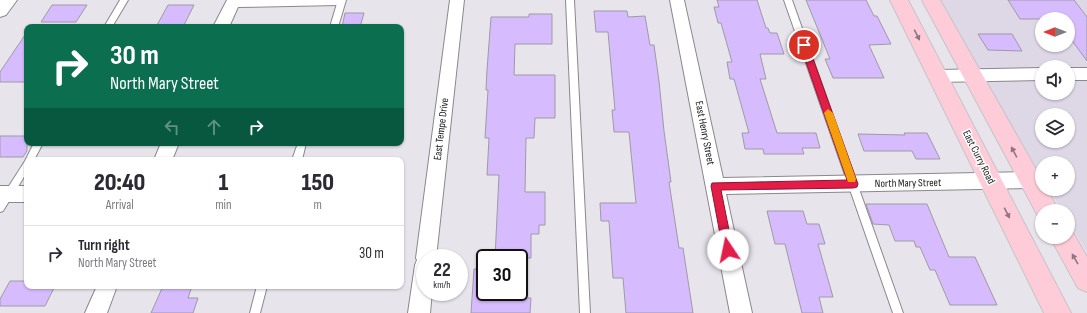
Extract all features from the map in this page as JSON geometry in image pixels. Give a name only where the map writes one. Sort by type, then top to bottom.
[{"type":"main road","name":"East Curry Road","points":[[899,0],[1058,313]]},
{"type":"main road","points":[[931,0],[1043,204]]},
{"type":"main road","points":[[1066,244],[1087,280]]},
{"type":"street","points":[[0,11],[8,0]]},
{"type":"street","points":[[222,24],[233,3],[245,1],[338,0]]},
{"type":"street","name":"East Tempe Drive","points":[[427,249],[457,0]]},
{"type":"street","name":"East Henry Street","points":[[678,0],[741,313]]},
{"type":"street","points":[[938,76],[1035,74]]},
{"type":"street","points":[[1075,74],[1087,74]]},
{"type":"street","points":[[164,157],[169,146]]},
{"type":"street","name":"North Mary Street","points":[[715,186],[1030,180]]},
{"type":"street","points":[[3,199],[24,195]]},
{"type":"street","points":[[96,313],[106,289]]},
{"type":"street","points":[[419,313],[420,301]]},
{"type":"lane","points":[[110,24],[124,0]]},
{"type":"lane","points":[[335,24],[342,0]]},
{"type":"lane","points":[[570,0],[585,313]]},
{"type":"lane","points":[[788,0],[898,313]]},
{"type":"lane","points":[[31,157],[37,146]]},
{"type":"lane","points":[[298,157],[301,146]]},
{"type":"lane","points":[[3,199],[24,168]]},
{"type":"lane","points":[[255,313],[261,289]]},
{"type":"shaded area","points":[[940,0],[1087,0],[1087,252],[1075,232],[1075,204],[1058,204],[1053,196],[1075,196],[1075,156],[1035,156],[1035,166]]},
{"type":"building","points":[[717,0],[757,0],[766,28],[768,28],[770,33],[777,33],[784,54],[760,54],[766,79],[760,79],[777,133],[816,133],[820,148],[802,148],[804,154],[764,154],[763,149],[745,149],[742,133],[749,133],[734,79],[730,79],[727,62],[732,62],[721,23],[718,23],[714,7],[719,7]]},
{"type":"building","points":[[806,0],[866,0],[874,16],[877,16],[891,44],[869,45],[884,78],[833,78],[825,59],[830,59]]},
{"type":"building","points":[[1008,0],[1074,0],[1087,17],[1087,61],[1075,45],[1075,12],[1035,12],[1035,19],[1020,19]]},
{"type":"building","points":[[52,5],[87,5],[76,22],[41,22]]},
{"type":"building","points":[[168,5],[194,5],[184,24],[158,24]]},
{"type":"building","points":[[594,11],[627,11],[628,17],[645,16],[650,45],[654,45],[671,182],[669,182],[679,248],[683,248],[693,313],[626,313],[623,278],[613,278],[609,221],[601,221],[600,203],[636,203],[629,132],[614,132],[612,110],[615,110],[608,32],[596,32]]},
{"type":"building","points":[[345,13],[364,13],[361,24],[343,24]]},
{"type":"building","points":[[529,14],[552,14],[552,44],[515,44],[514,75],[555,75],[555,118],[535,118],[534,138],[526,138],[525,192],[545,192],[545,225],[539,225],[539,234],[531,234],[531,258],[528,258],[528,249],[495,249],[499,175],[487,175],[489,138],[485,138],[488,90],[486,90],[491,17],[529,17]]},
{"type":"building","points":[[978,34],[1012,34],[1022,51],[988,50]]},
{"type":"building","points":[[24,36],[24,82],[0,82],[0,72]]},
{"type":"building","points":[[904,133],[927,133],[940,159],[916,159],[912,151],[864,151],[858,134],[905,135]]},
{"type":"building","points":[[0,136],[24,136],[24,146],[27,146],[27,151],[23,157],[0,157]]},
{"type":"building","points":[[866,204],[927,204],[949,257],[975,257],[997,305],[950,305],[935,270],[930,270],[920,247],[916,247],[914,241],[895,241],[889,225],[873,224]]},
{"type":"building","points":[[767,211],[803,211],[807,224],[819,224],[825,244],[818,244],[833,297],[819,297],[823,313],[802,313],[785,244],[775,244]]},
{"type":"building","points":[[474,269],[476,269],[476,301],[528,301],[528,298],[531,298],[530,313],[471,313]]},
{"type":"building","points":[[10,281],[24,281],[24,289],[54,289],[45,306],[0,306],[0,299]]},
{"type":"building","points":[[162,289],[191,289],[188,298],[198,298],[193,313],[151,313]]},
{"type":"slow traffic","points":[[828,113],[852,179]]},
{"type":"route","points":[[728,250],[715,186],[853,184],[804,45]]}]
